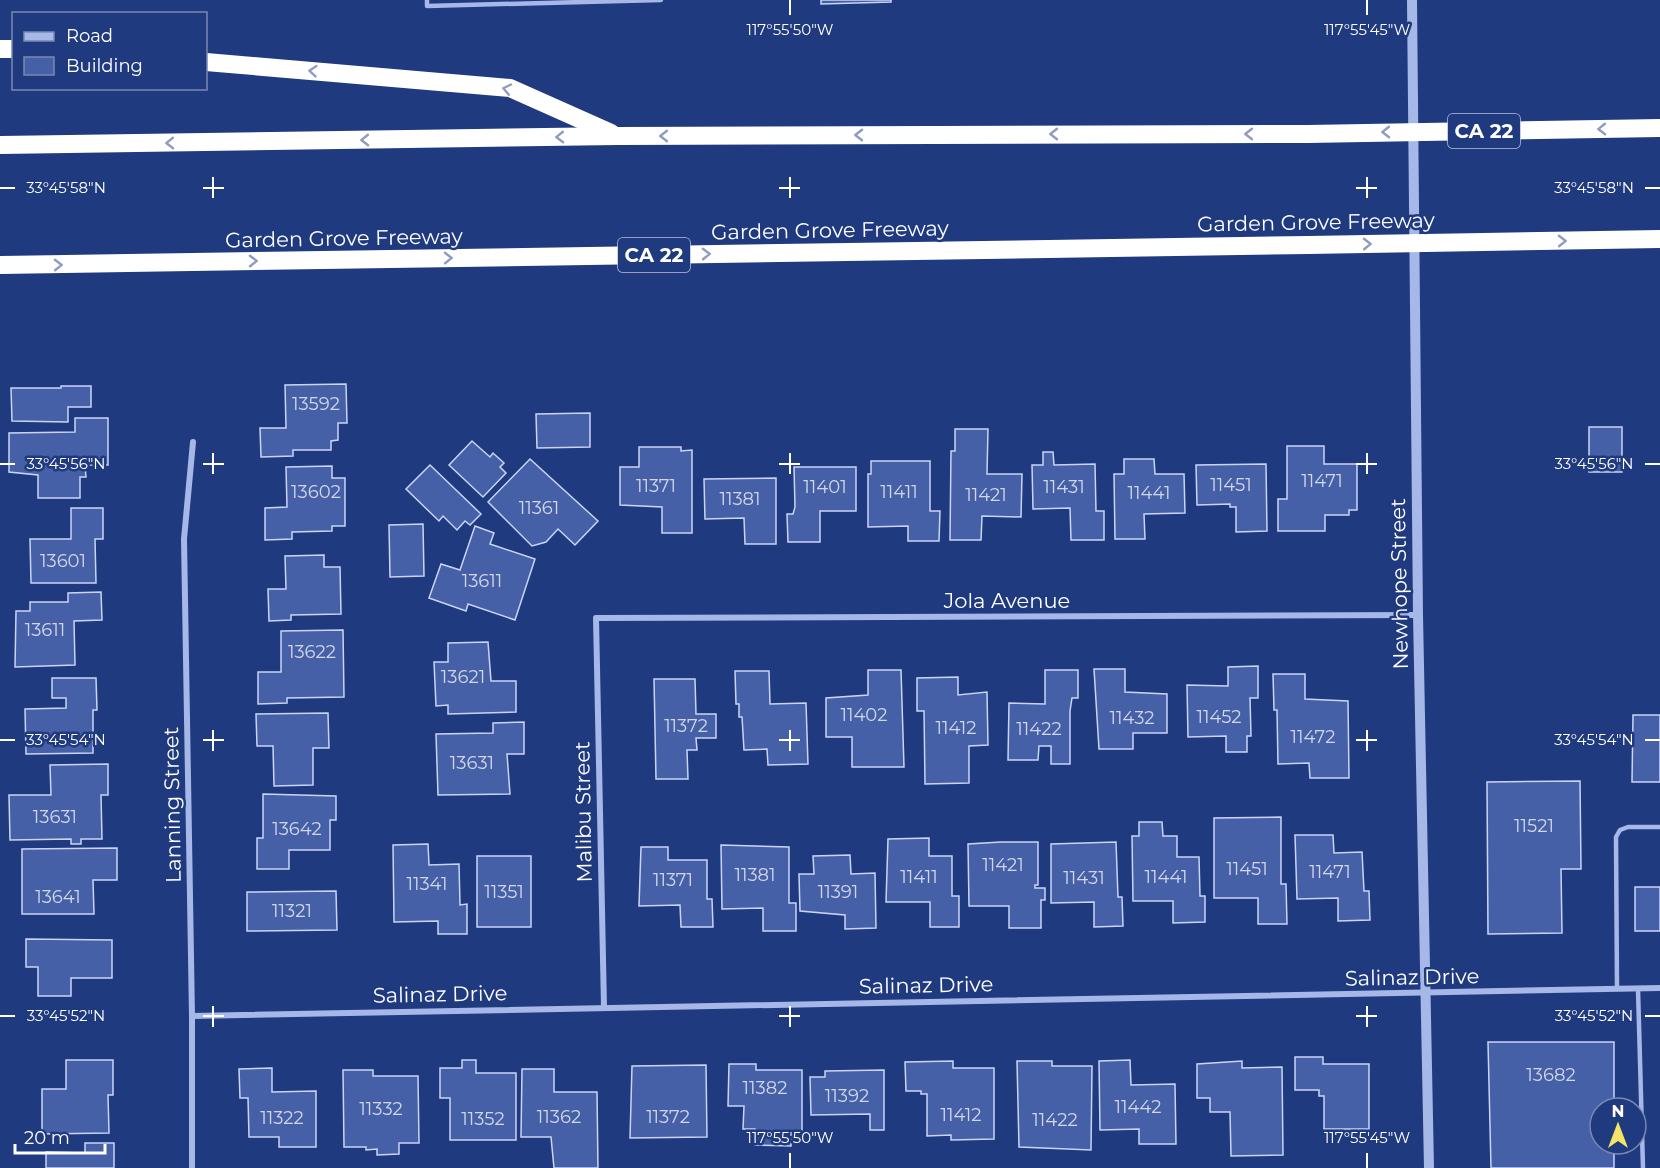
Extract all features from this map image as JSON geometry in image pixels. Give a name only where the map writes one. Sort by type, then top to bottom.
[{"type":"highway","points":[[207,62],[510,88],[618,136]]},
{"type":"highway","name":"CA 22","points":[[0,145],[618,136],[1307,134],[1660,128]]},
{"type":"highway","name":"Garden Grove Freeway","points":[[0,266],[1660,239]]},
{"type":"street","name":"Newhope Street","points":[[1412,0],[1418,615],[1429,1168]]},
{"type":"street","name":"Lanning Street","points":[[192,1168],[192,1016],[183,539],[193,442]]},
{"type":"street","name":"Jola Avenue","points":[[596,618],[1418,615]]},
{"type":"street","name":"Malibu Street","points":[[596,618],[604,1006]]},
{"type":"street","name":"Salinaz Drive","points":[[192,1016],[604,1006],[1426,994],[1660,988]]},
{"type":"lane","points":[[427,0],[427,6],[661,0]]},
{"type":"lane","points":[[1617,989],[1616,837],[1620,830],[1628,827],[1660,827]]},
{"type":"lane","points":[[1638,989],[1643,1168]]},
{"type":"building","points":[[821,0],[891,0],[891,2],[821,4]]},
{"type":"building","points":[[346,384],[347,423],[338,423],[338,440],[331,441],[331,450],[293,450],[293,456],[261,457],[260,428],[286,428],[285,385]]},
{"type":"building","points":[[61,386],[91,386],[91,407],[68,407],[68,422],[12,421],[11,388],[61,388]]},
{"type":"building","points":[[590,413],[590,447],[537,448],[536,414]]},
{"type":"building","points":[[75,418],[108,418],[108,465],[85,465],[86,477],[80,477],[80,498],[38,498],[38,475],[9,472],[9,433],[75,432]]},
{"type":"building","points":[[1589,427],[1622,427],[1622,472],[1589,472]]},
{"type":"building","points":[[955,429],[988,429],[987,474],[1022,474],[1021,517],[982,516],[981,540],[950,540],[951,451],[955,451]]},
{"type":"building","points":[[472,441],[490,457],[493,453],[504,463],[500,467],[506,473],[483,497],[449,465]]},
{"type":"building","points":[[1287,446],[1324,446],[1324,464],[1357,464],[1357,510],[1349,510],[1349,515],[1325,515],[1325,531],[1278,531],[1278,499],[1287,499]]},
{"type":"building","points":[[639,447],[681,447],[681,451],[692,450],[692,533],[662,533],[662,507],[620,505],[620,467],[639,467]]},
{"type":"building","points":[[1043,452],[1053,452],[1054,465],[1095,464],[1096,511],[1104,511],[1104,540],[1071,540],[1070,508],[1033,509],[1032,465],[1043,465]]},
{"type":"building","points":[[530,459],[598,521],[575,545],[558,529],[546,542],[532,546],[488,502]]},
{"type":"building","points":[[1124,459],[1154,459],[1155,474],[1184,474],[1185,513],[1144,514],[1145,539],[1115,539],[1114,474],[1124,474]]},
{"type":"building","points":[[871,461],[930,461],[930,511],[940,511],[939,541],[908,541],[908,526],[868,527],[868,474],[871,474]]},
{"type":"building","points":[[1266,464],[1267,531],[1236,532],[1236,507],[1230,507],[1230,504],[1197,505],[1196,465]]},
{"type":"building","points":[[430,465],[481,514],[470,525],[465,521],[457,530],[443,516],[439,521],[406,489]]},
{"type":"building","points":[[332,466],[332,478],[345,478],[345,526],[332,526],[332,531],[292,532],[292,539],[265,540],[265,508],[287,507],[286,467]]},
{"type":"building","points":[[794,467],[856,467],[856,511],[820,511],[820,542],[788,542],[787,514],[793,514],[795,507]]},
{"type":"building","points":[[776,478],[776,544],[745,544],[744,518],[705,519],[704,479]]},
{"type":"building","points":[[71,508],[103,508],[103,539],[95,539],[96,583],[31,583],[30,539],[71,539]]},
{"type":"building","points":[[423,524],[424,576],[390,577],[389,525]]},
{"type":"building","points":[[475,526],[494,533],[490,544],[535,559],[515,620],[468,604],[466,611],[429,598],[441,564],[460,570]]},
{"type":"building","points":[[324,555],[324,567],[340,567],[341,614],[291,615],[291,620],[269,621],[268,589],[286,589],[285,556]]},
{"type":"building","points":[[101,592],[102,620],[74,621],[75,665],[15,667],[16,611],[30,611],[30,602],[68,602],[68,593]]},
{"type":"building","points":[[343,630],[344,697],[287,698],[287,703],[258,704],[258,672],[281,672],[281,631]]},
{"type":"building","points":[[488,642],[491,681],[516,681],[516,712],[448,714],[448,705],[436,706],[434,662],[448,662],[448,643]]},
{"type":"building","points":[[1258,666],[1258,698],[1250,698],[1251,736],[1247,736],[1247,752],[1226,752],[1226,736],[1188,737],[1187,685],[1228,686],[1228,667]]},
{"type":"building","points":[[1094,669],[1125,669],[1125,692],[1167,694],[1167,733],[1133,733],[1133,749],[1099,749]]},
{"type":"building","points":[[868,670],[901,670],[904,767],[852,767],[852,737],[826,737],[826,698],[868,695]]},
{"type":"building","points":[[1045,670],[1078,670],[1078,698],[1072,698],[1070,711],[1070,764],[1051,764],[1051,746],[1039,746],[1038,760],[1008,760],[1009,703],[1045,704]]},
{"type":"building","points":[[735,671],[769,671],[770,704],[806,703],[808,764],[768,765],[767,749],[744,750],[742,717],[739,717],[739,704],[736,704]]},
{"type":"building","points":[[1273,674],[1305,674],[1305,699],[1348,701],[1349,778],[1310,778],[1309,763],[1278,764],[1277,710],[1274,710]]},
{"type":"building","points":[[958,677],[958,695],[987,692],[988,745],[969,746],[969,783],[925,784],[924,711],[917,711],[917,678]]},
{"type":"building","points":[[52,678],[96,678],[97,710],[93,710],[93,753],[26,754],[25,709],[66,708],[66,698],[52,698]]},
{"type":"building","points":[[654,679],[695,679],[696,714],[716,714],[716,738],[696,738],[697,750],[687,750],[688,779],[656,779]]},
{"type":"building","points":[[328,713],[329,748],[313,748],[313,785],[274,786],[273,746],[257,746],[256,714]]},
{"type":"building","points":[[1633,715],[1660,715],[1660,782],[1632,782]]},
{"type":"building","points":[[524,722],[524,754],[507,754],[510,794],[438,795],[436,734],[493,733],[493,723]]},
{"type":"building","points":[[108,764],[108,795],[101,795],[102,839],[81,839],[81,844],[71,844],[71,839],[10,840],[9,795],[51,795],[50,765]]},
{"type":"building","points":[[1580,781],[1581,869],[1561,869],[1562,933],[1488,934],[1487,782]]},
{"type":"building","points":[[263,794],[336,796],[336,820],[330,820],[330,850],[289,850],[289,869],[257,869],[257,838],[263,838]]},
{"type":"building","points":[[1281,817],[1281,884],[1286,884],[1287,924],[1258,924],[1258,898],[1214,898],[1214,818]]},
{"type":"building","points":[[1139,822],[1162,822],[1163,836],[1177,836],[1177,857],[1199,857],[1200,896],[1205,896],[1205,922],[1173,923],[1173,901],[1133,901],[1132,836],[1139,836]]},
{"type":"building","points":[[1295,835],[1333,835],[1334,853],[1362,852],[1364,891],[1369,891],[1370,920],[1338,921],[1338,898],[1297,899]]},
{"type":"building","points":[[929,838],[929,856],[952,856],[952,896],[959,896],[959,927],[930,927],[930,902],[886,902],[888,839]]},
{"type":"building","points":[[1038,842],[1038,885],[1035,885],[1035,888],[1045,888],[1045,900],[1041,900],[1041,928],[1009,928],[1009,906],[969,906],[968,844]]},
{"type":"building","points":[[1116,842],[1118,897],[1122,897],[1123,926],[1094,927],[1094,902],[1051,903],[1051,844]]},
{"type":"building","points":[[428,844],[429,865],[459,864],[460,905],[467,904],[467,934],[438,934],[438,921],[394,922],[393,845]]},
{"type":"building","points":[[721,845],[789,847],[789,903],[796,903],[796,931],[763,931],[763,908],[722,909]]},
{"type":"building","points":[[641,847],[668,847],[668,860],[707,860],[707,899],[712,899],[713,927],[681,927],[680,905],[639,906]]},
{"type":"building","points":[[117,848],[117,880],[93,880],[94,914],[22,914],[22,849]]},
{"type":"building","points":[[850,855],[851,874],[875,873],[876,928],[845,929],[845,915],[800,911],[799,874],[814,874],[813,856]]},
{"type":"building","points":[[477,856],[531,856],[531,927],[477,927]]},
{"type":"building","points":[[1635,887],[1660,887],[1660,931],[1635,931]]},
{"type":"building","points":[[336,891],[337,930],[247,931],[247,892]]},
{"type":"building","points":[[26,939],[112,940],[112,978],[71,978],[71,996],[38,996],[38,967],[26,967]]},
{"type":"building","points":[[1488,1042],[1614,1042],[1614,1096],[1588,1096],[1588,1156],[1614,1156],[1614,1168],[1491,1168]]},
{"type":"building","points":[[1295,1057],[1323,1057],[1323,1064],[1369,1064],[1369,1129],[1324,1129],[1324,1096],[1319,1096],[1319,1090],[1295,1090]]},
{"type":"building","points":[[66,1060],[113,1060],[113,1095],[108,1095],[109,1133],[42,1134],[42,1089],[66,1089]]},
{"type":"building","points":[[462,1060],[476,1060],[476,1073],[516,1073],[516,1140],[450,1140],[450,1098],[440,1098],[440,1068],[462,1068]]},
{"type":"building","points":[[1130,1060],[1131,1085],[1175,1084],[1176,1144],[1139,1144],[1139,1129],[1100,1130],[1099,1061]]},
{"type":"building","points":[[953,1061],[953,1068],[994,1068],[994,1139],[951,1140],[951,1135],[927,1136],[927,1094],[921,1094],[921,1091],[906,1091],[905,1062]]},
{"type":"building","points":[[1017,1061],[1052,1061],[1052,1066],[1092,1066],[1091,1150],[1019,1147]]},
{"type":"building","points":[[1242,1061],[1242,1068],[1282,1067],[1283,1155],[1231,1156],[1230,1112],[1210,1112],[1210,1098],[1197,1098],[1197,1064]]},
{"type":"building","points":[[729,1064],[756,1064],[756,1070],[802,1070],[802,1136],[791,1136],[791,1146],[755,1145],[755,1129],[743,1129],[744,1106],[728,1106]]},
{"type":"building","points":[[706,1065],[707,1137],[630,1138],[632,1066]]},
{"type":"building","points":[[272,1068],[272,1092],[316,1091],[316,1147],[279,1147],[279,1137],[249,1137],[248,1098],[240,1098],[239,1069]]},
{"type":"building","points":[[522,1069],[554,1069],[554,1092],[597,1092],[598,1168],[554,1168],[551,1137],[521,1137]]},
{"type":"building","points":[[343,1070],[373,1070],[373,1076],[418,1076],[419,1143],[399,1143],[399,1154],[377,1155],[377,1149],[344,1147]]},
{"type":"building","points":[[884,1070],[884,1130],[870,1130],[870,1114],[811,1115],[810,1077],[825,1077],[825,1071]]},
{"type":"building","points":[[85,1143],[114,1143],[114,1168],[46,1168],[46,1152],[85,1153]]}]
